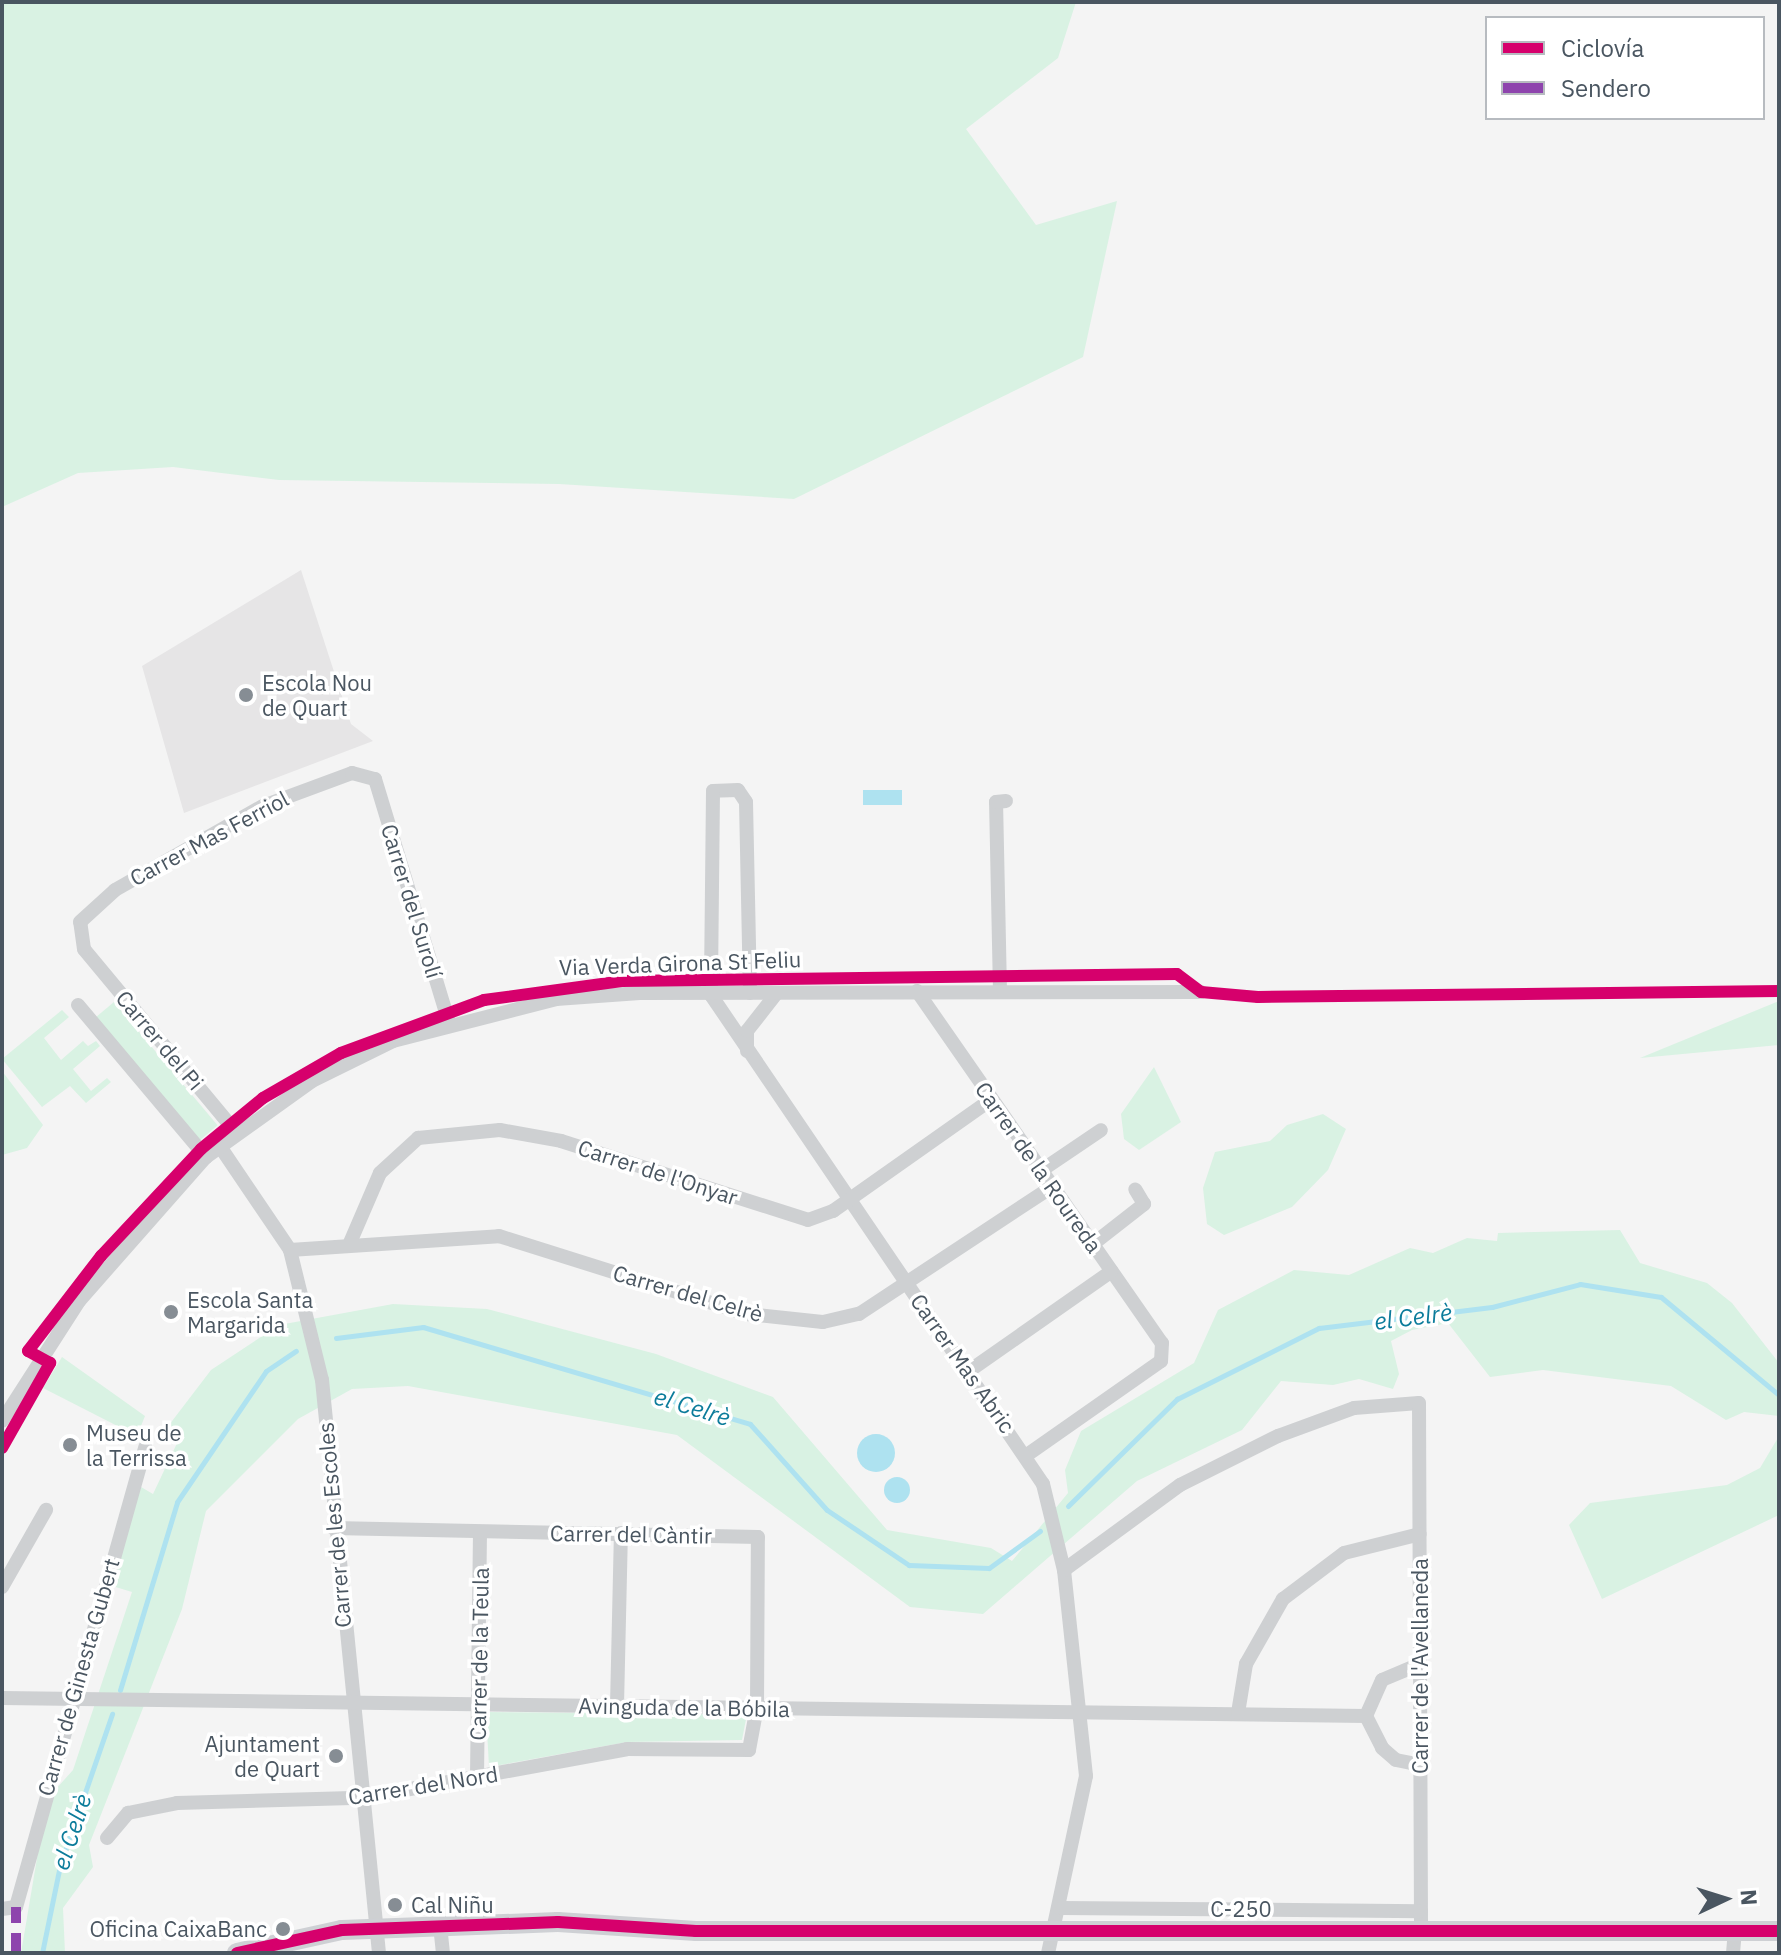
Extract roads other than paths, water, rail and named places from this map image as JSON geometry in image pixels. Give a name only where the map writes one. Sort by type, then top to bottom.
[{"type":"main road","name":"C-250","points":[[237,1953],[377,1928],[440,1925],[1057,1930],[1421,1920],[1779,1931]]},
{"type":"street","name":"Carrer Mas Ferriol","points":[[84,949],[80,922],[92,907],[168,857],[306,787],[352,773],[375,779]]},
{"type":"street","name":"Carrer del Surolí","points":[[375,779],[449,1022]]},
{"type":"street","points":[[711,995],[713,791],[738,790],[746,802],[750,993]]},
{"type":"street","points":[[1000,991],[996,802],[1006,801]]},
{"type":"street","name":"Carrer del Pi","points":[[84,949],[235,1131]]},
{"type":"street","points":[[2,1421],[79,1301],[219,1145],[235,1131],[312,1081],[449,1022],[556,999],[917,991],[1201,992]]},
{"type":"street","name":"Carrer de la Roureda","points":[[917,991],[1162,1343],[1161,1361],[1028,1454]]},
{"type":"street","points":[[747,1051],[747,1031],[776,994]]},
{"type":"street","name":"Carrer Mas Abric","points":[[711,995],[848,1200],[1028,1454],[1043,1484],[1064,1570],[1084,1715],[1086,1776],[1062,1908],[1048,1953]]},
{"type":"street","name":"Carrer del Pi","points":[[78,1005],[206,1157]]},
{"type":"street","name":"Carrer de l'Onyar","points":[[349,1245],[380,1173],[402,1147],[453,1132],[500,1130],[561,1141],[808,1220],[848,1200],[992,1099]]},
{"type":"street","points":[[1042,1170],[1101,1130]]},
{"type":"street","name":"Carrer de les Escoles","points":[[219,1145],[290,1250],[322,1380],[349,1703],[379,1953]]},
{"type":"street","name":"Carrer del Celrè","points":[[290,1250],[499,1236],[747,1314],[823,1322],[859,1314],[1053,1186]]},
{"type":"street","points":[[1093,1244],[1144,1204],[1135,1189]]},
{"type":"street","points":[[969,1371],[1112,1271]]},
{"type":"street","name":"Carrer de l'Avellaneda","points":[[1064,1570],[1180,1485],[1278,1436],[1354,1408],[1419,1403],[1421,1920]]},
{"type":"street","name":"Carrer de Ginesta Gubert","points":[[9,1908],[145,1447]]},
{"type":"street","points":[[2,1587],[46,1510]]},
{"type":"street","name":"Carrer del Càntir","points":[[333,1528],[758,1537],[757,1707]]},
{"type":"street","name":"Carrer de la Teula","points":[[477,1777],[480,1532]]},
{"type":"street","points":[[617,1706],[621,1533]]},
{"type":"street","points":[[1238,1713],[1261,1630],[1299,1583],[1344,1553],[1420,1534]]},
{"type":"street","points":[[1420,1664],[1382,1680],[1366,1716],[1382,1748],[1421,1765]]},
{"type":"street","name":"Avinguda de la Bóbila","points":[[2,1698],[757,1707],[1084,1715],[1238,1713],[1366,1716]]},
{"type":"street","name":"Carrer del Nord","points":[[107,1838],[128,1813],[177,1803],[361,1798],[627,1749],[749,1750],[757,1707]]},
{"type":"street","name":"C-250","points":[[1062,1908],[1421,1920]]},
{"type":"street","points":[[440,1925],[443,1953]]},
{"type":"street","points":[[1733,1953],[1735,1931]]},
{"type":"water","points":[[863,790],[902,790],[902,805],[863,805]]},
{"type":"water","points":[[876,1434],[889,1440],[895,1453],[889,1466],[876,1472],[863,1466],[857,1453],[863,1440]]},
{"type":"water","points":[[897,1477],[906,1481],[910,1490],[906,1499],[897,1503],[888,1499],[884,1490],[888,1481]]},
{"type":"waterway","name":"el Celrè","points":[[1068,1506],[1177,1399],[1319,1328],[1492,1307],[1580,1284],[1661,1297],[1779,1395]]},
{"type":"waterway","name":"el Celrè","points":[[336,1338],[423,1327],[750,1424],[827,1510],[909,1565],[989,1568],[1040,1531]]},
{"type":"waterway","name":"el Celrè","points":[[120,1690],[177,1502],[266,1371],[296,1351]]},
{"type":"waterway","name":"el Celrè","points":[[42,1953],[60,1865],[112,1714]]},
{"type":"place","name":"Escola Nou de Quart","points":[[246,695]]},
{"type":"place","name":"Escola Santa Margarida","points":[[171,1312]]},
{"type":"place","name":"Museu de la Terrissa","points":[[70,1445]]},
{"type":"place","name":"Ajuntament de Quart","points":[[336,1756]]},
{"type":"place","name":"Cal Niñu","points":[[395,1905]]},
{"type":"place","name":"Oficina CaixaBanc","points":[[283,1929]]}]
